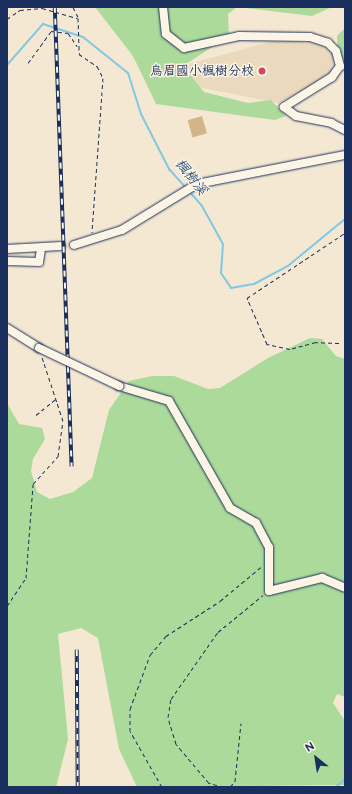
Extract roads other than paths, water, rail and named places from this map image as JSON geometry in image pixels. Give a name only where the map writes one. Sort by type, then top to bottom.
[{"type":"street","points":[[163,7],[166,34],[184,48],[239,36],[310,37],[328,43],[336,50],[340,66],[332,77],[284,107],[296,116],[331,123],[345,130]]},
{"type":"street","points":[[74,245],[122,230],[177,194],[197,184],[345,155]]},
{"type":"street","points":[[7,249],[41,249],[61,246]]},
{"type":"street","points":[[7,261],[39,262],[41,249]]},
{"type":"street","points":[[7,328],[39,348],[119,386],[169,401],[230,508],[256,523],[269,547],[269,590],[322,578],[345,588]]},
{"type":"waterway","name":"楓樹溪","points":[[7,65],[43,24],[83,37],[128,73],[141,114],[169,169],[186,188]]},
{"type":"waterway","name":"楓樹溪","points":[[189,191],[202,206],[223,244],[221,273],[231,288],[254,284],[289,265],[345,219]]},
{"type":"waterway","points":[[336,787],[345,779]]},
{"type":"railway","points":[[55,7],[72,467]]},
{"type":"railway","points":[[77,650],[78,787]]},
{"type":"place","name":"烏眉國小楓樹分校","points":[[262,71]]}]
